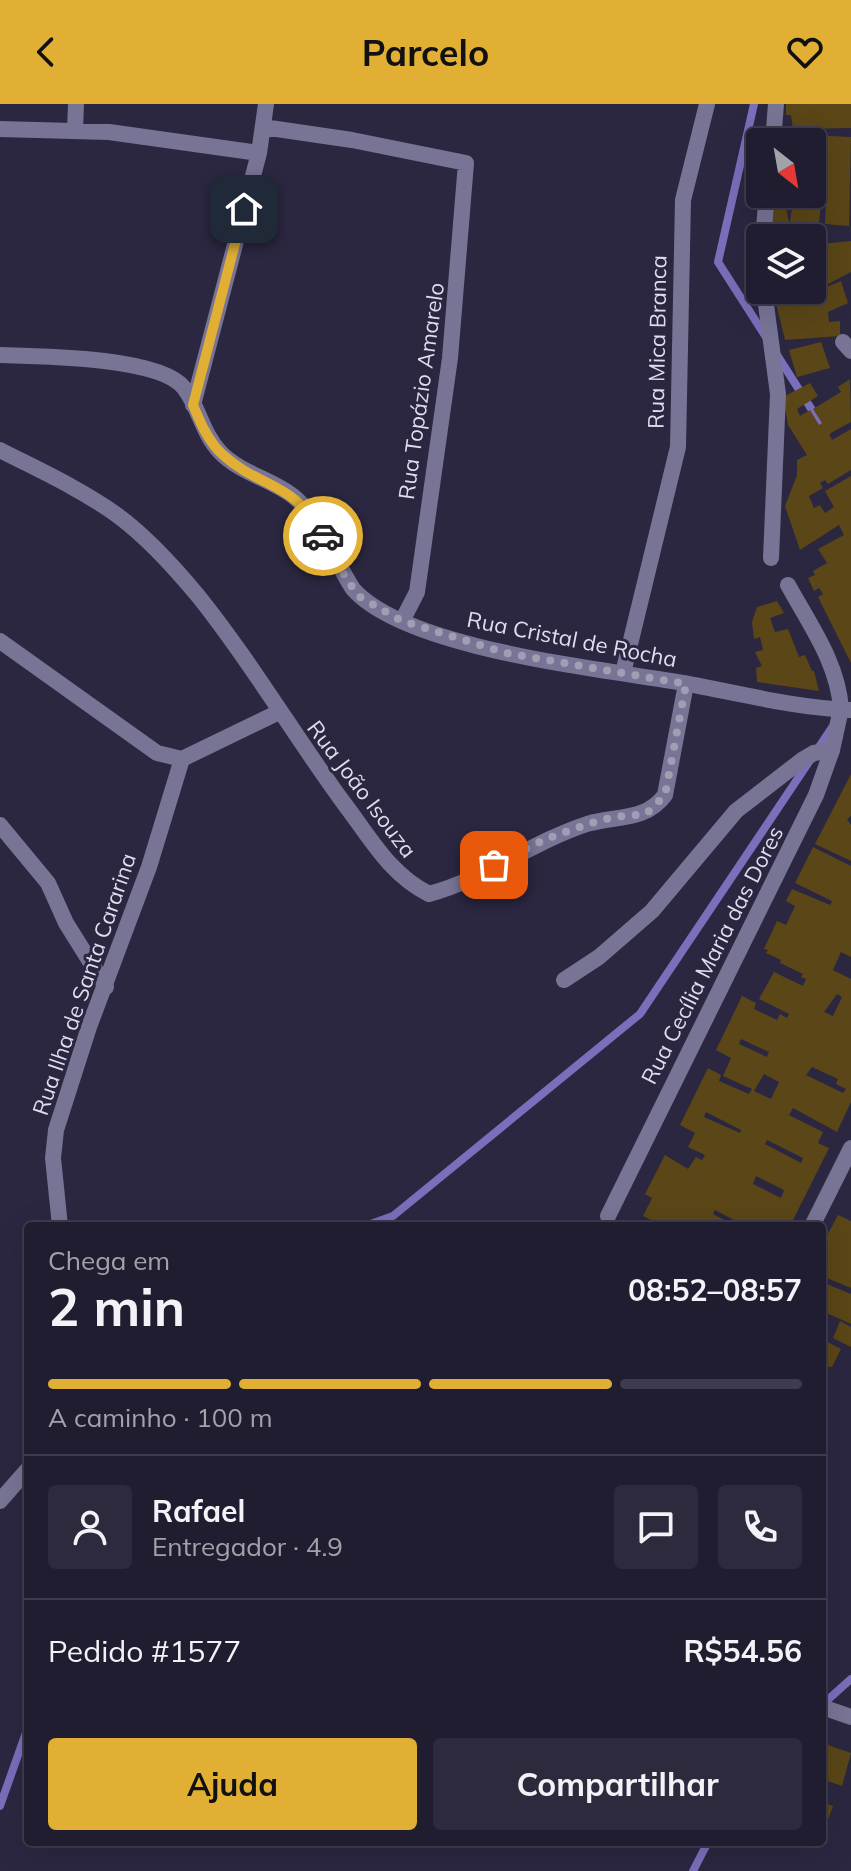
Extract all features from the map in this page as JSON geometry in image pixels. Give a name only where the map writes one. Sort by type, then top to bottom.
[{"type":"street","points":[[75,131],[76,104]]},
{"type":"street","points":[[193,405],[259,153],[266,104]]},
{"type":"street","name":"Rua Mica Branca","points":[[623,673],[678,447],[683,200],[707,104]]},
{"type":"street","points":[[774,128],[776,104]]},
{"type":"street","name":"Rua Topázio Amarelo","points":[[263,127],[352,140],[466,163],[450,358],[417,592],[402,621]]},
{"type":"street","points":[[0,129],[109,132],[259,153]]},
{"type":"street","points":[[766,304],[778,394],[771,558]]},
{"type":"street","name":"Rua Cristal de Rocha","points":[[0,355],[52,357],[157,371],[184,387],[203,427],[220,452],[302,504],[316,522],[353,589],[360,597],[402,621],[506,653],[800,706],[846,710]]},
{"type":"street","name":"Rua João Isouza","points":[[0,450],[89,496],[120,517],[146,541],[206,606],[385,859],[405,882],[429,894],[452,888],[546,839],[613,817],[646,814],[657,806],[665,795],[686,684]]},
{"type":"street","points":[[788,585],[827,655],[846,710]]},
{"type":"street","points":[[0,641],[157,753],[182,759],[279,712]]},
{"type":"street","name":"Rua Cecília Maria das Dores","points":[[608,1216],[816,795],[846,710]]},
{"type":"street","points":[[564,980],[599,957],[652,911],[736,811],[802,760],[814,753],[832,750]]},
{"type":"street","name":"Rua Ilha de Santa Cararina","points":[[60,1222],[53,1158],[56,1130],[89,1027],[149,867],[182,759]]},
{"type":"street","points":[[0,825],[48,883],[66,923],[106,987]]},
{"type":"street","points":[[814,1222],[851,1148]]},
{"type":"street","points":[[0,1501],[24,1474]]},
{"type":"street","points":[[826,1708],[851,1717]]},
{"type":"building","points":[[786,104],[851,104],[851,128],[793,128],[791,115],[786,115]]},
{"type":"building","points":[[826,136],[851,137],[849,226],[825,224]]},
{"type":"building","points":[[768,208],[786,208],[789,224],[769,224]]},
{"type":"building","points":[[792,208],[821,208],[819,222],[790,222]]},
{"type":"building","points":[[851,241],[851,272],[826,285],[826,244]]},
{"type":"building","points":[[841,281],[848,303],[828,312],[829,322],[840,321],[840,336],[785,340],[776,304],[826,304],[826,287]]},
{"type":"building","points":[[821,342],[830,368],[797,377],[789,350]]},
{"type":"building","points":[[850,379],[851,422],[829,434],[832,440],[851,429],[851,470],[828,484],[825,480],[820,483],[823,488],[809,496],[814,508],[820,505],[825,513],[834,507],[825,491],[851,476],[851,663],[818,597],[823,594],[819,588],[814,591],[808,578],[827,563],[818,549],[844,535],[839,525],[800,550],[785,506],[797,475],[797,460],[807,455],[788,425],[783,397],[810,383],[818,396],[797,409],[800,416],[810,410],[819,425],[822,423],[813,409],[841,392],[838,387]]},
{"type":"building","points":[[777,601],[784,613],[770,618],[775,632],[788,629],[799,657],[805,655],[814,671],[819,691],[757,682],[756,668],[762,666],[755,652],[763,650],[760,637],[754,639],[752,622],[757,607]]},
{"type":"building","points":[[851,774],[851,816],[847,819],[851,825],[851,861],[815,844]]},
{"type":"building","points":[[813,847],[851,866],[851,957],[841,952],[833,970],[851,979],[851,1102],[837,1132],[793,1108],[789,1115],[823,1132],[818,1143],[829,1148],[792,1222],[738,1222],[715,1210],[713,1214],[728,1222],[655,1222],[643,1216],[652,1198],[645,1194],[665,1155],[688,1169],[696,1157],[702,1160],[705,1155],[688,1147],[695,1133],[680,1125],[708,1068],[721,1075],[719,1081],[749,1094],[752,1089],[723,1076],[731,1058],[716,1050],[742,996],[756,1003],[754,1009],[777,1020],[780,1014],[787,1018],[789,1014],[759,999],[774,972],[803,986],[806,979],[801,977],[803,974],[780,963],[781,960],[764,949],[777,921],[786,925],[795,906],[786,901],[792,889],[830,905],[832,901],[795,883]],"holes":[[[837,994],[842,997],[833,1016],[824,1012]],[[741,1039],[769,1052],[767,1057],[739,1044]],[[812,1067],[838,1079],[836,1084],[846,1089],[843,1093],[806,1075]],[[764,1074],[779,1082],[771,1099],[754,1091]],[[706,1112],[741,1130],[740,1133],[704,1117]],[[767,1140],[803,1158],[801,1163],[765,1144]],[[756,1176],[784,1190],[781,1198],[753,1184]]]},
{"type":"building","points":[[838,1215],[851,1221],[851,1288],[826,1278],[826,1238]]},
{"type":"building","points":[[826,1284],[851,1294],[851,1324],[826,1313]]},
{"type":"building","points":[[840,1321],[851,1327],[851,1347],[833,1338]]},
{"type":"building","points":[[826,1341],[841,1349],[832,1367],[826,1366]]},
{"type":"building","points":[[826,1744],[851,1753],[842,1786],[826,1780]]},
{"type":"building","points":[[826,1803],[833,1806],[826,1825]]},
{"type":"waterway","points":[[754,104],[718,262],[766,337]]},
{"type":"waterway","points":[[777,355],[826,432]]},
{"type":"waterway","points":[[376,1222],[393,1216],[640,1014],[833,726]]},
{"type":"waterway","points":[[826,1701],[851,1679]]},
{"type":"waterway","points":[[0,1806],[24,1738]]},
{"type":"waterway","points":[[693,1871],[706,1846]]},
{"type":"way so far","points":[[323,536],[360,597],[402,621],[506,653],[686,684],[665,795],[657,806],[646,814],[613,817],[546,839],[494,865]]},
{"type":"route","points":[[244,209],[193,405],[210,440],[220,452],[291,494],[312,516],[323,536]]}]
